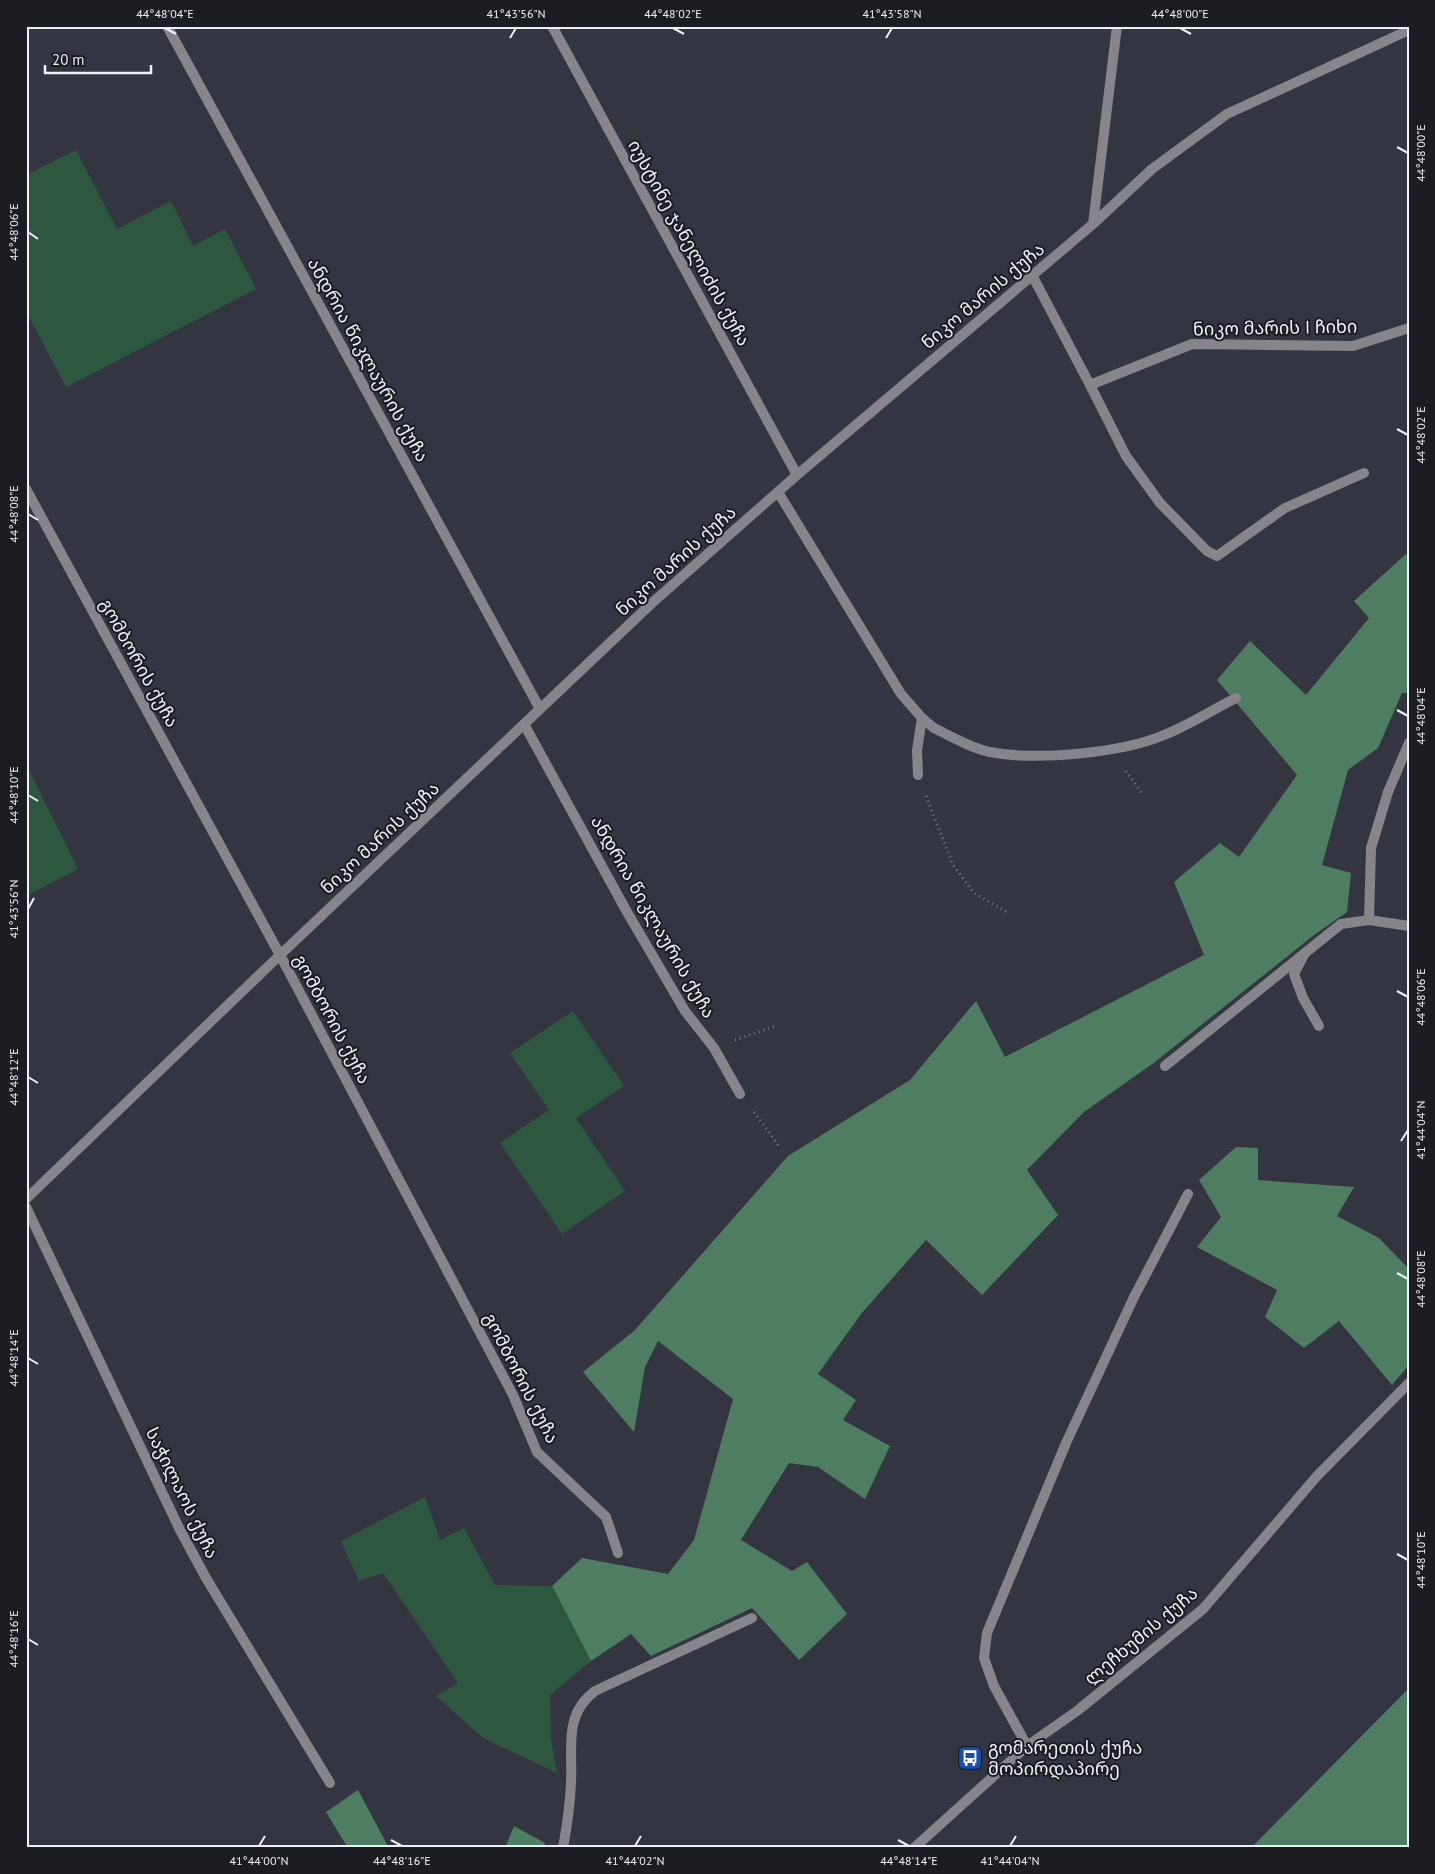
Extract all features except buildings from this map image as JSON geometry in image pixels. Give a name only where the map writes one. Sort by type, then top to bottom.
[{"type":"street","name":"ანდრია წიკლაურის ქუჩა","points":[[167,26],[540,709]]},
{"type":"street","name":"იუსტინე ჯანელიძის ქუჩა","points":[[552,26],[797,475]]},
{"type":"street","points":[[1093,224],[1117,26]]},
{"type":"street","name":"ნიკო მარის ქუჩა","points":[[26,1199],[280,955],[652,604],[797,475],[1093,224],[1152,169],[1227,114],[1409,30]]},
{"type":"street","points":[[1032,275],[1126,456],[1160,503],[1207,551],[1217,556],[1286,508],[1364,472]]},
{"type":"street","name":"ნიკო მარის I ჩიხი","points":[[1090,385],[1192,344],[1353,346],[1409,328]]},
{"type":"street","name":"გომბორის ქუჩა","points":[[26,489],[280,955],[513,1395],[537,1452],[606,1517],[618,1554]]},
{"type":"street","points":[[778,492],[901,694],[922,718],[934,728],[959,741],[991,752],[1036,756],[1109,750],[1164,736],[1236,698]]},
{"type":"street","points":[[918,775],[917,750],[922,718]]},
{"type":"street","name":"ანდრია წიკლაურის ქუჩა","points":[[524,724],[631,920],[685,1011],[714,1048],[740,1094]]},
{"type":"street","points":[[1369,920],[1371,848],[1388,792],[1409,743]]},
{"type":"street","points":[[1165,1066],[1341,924],[1369,920],[1409,926]]},
{"type":"street","points":[[1307,950],[1294,974],[1303,998],[1319,1026]]},
{"type":"street","points":[[1027,1746],[994,1686],[984,1658],[987,1633],[1070,1434],[1134,1297],[1188,1194]]},
{"type":"street","name":"საჭილაოს ქუჩა","points":[[26,1207],[180,1530],[206,1578],[330,1783]]},
{"type":"street","name":"ლეჩხუმის ქუჩა","points":[[914,1848],[1027,1746],[1077,1711],[1203,1609],[1317,1476],[1409,1383]]},
{"type":"street","points":[[563,1848],[571,1782],[572,1730],[576,1712],[584,1700],[596,1692],[752,1618]]},
{"type":"path","points":[[918,775],[953,866],[974,893],[1007,912]]},
{"type":"path","points":[[714,1048],[775,1026]]},
{"type":"path","points":[[740,1094],[779,1146]]},
{"type":"green space","points":[[76,150],[117,229],[171,201],[193,246],[225,229],[256,289],[66,387],[26,311],[26,175]]},
{"type":"green space","points":[[1406,554],[1409,557],[1409,693],[1402,693],[1378,748],[1348,770],[1322,865],[1351,873],[1347,912],[1314,935],[1155,1062],[1084,1112],[1027,1170],[1058,1215],[982,1295],[926,1240],[861,1314],[818,1374],[856,1400],[843,1420],[890,1446],[865,1499],[818,1467],[789,1463],[741,1540],[792,1571],[807,1562],[847,1614],[799,1660],[752,1608],[651,1656],[631,1634],[591,1661],[552,1586],[582,1558],[668,1574],[694,1540],[733,1399],[658,1341],[645,1367],[634,1432],[583,1372],[635,1330],[788,1156],[910,1080],[976,1001],[1005,1057],[1204,955],[1174,882],[1220,843],[1239,857],[1297,775],[1217,680],[1250,641],[1306,695],[1369,618],[1354,601]]},
{"type":"green space","points":[[26,764],[78,869],[26,896]]},
{"type":"green space","points":[[573,1011],[624,1086],[576,1118],[625,1191],[562,1234],[500,1143],[549,1110],[510,1053]]},
{"type":"green space","points":[[1236,1147],[1258,1148],[1258,1180],[1354,1187],[1337,1216],[1379,1238],[1409,1269],[1409,1365],[1392,1385],[1339,1321],[1304,1348],[1265,1317],[1277,1290],[1197,1247],[1221,1217],[1199,1180]]},
{"type":"green space","points":[[425,1497],[440,1540],[464,1528],[495,1585],[552,1586],[591,1661],[550,1695],[551,1740],[557,1773],[483,1738],[436,1696],[458,1683],[383,1573],[359,1581],[341,1541]]},
{"type":"green space","points":[[1409,1688],[1409,1848],[1251,1848]]},
{"type":"green space","points":[[358,1790],[389,1848],[348,1848],[326,1812]]},
{"type":"green space","points":[[514,1826],[545,1843],[543,1848],[505,1848]]},
{"type":"place","name":"გომარეთის ქუჩა მოპირდაპირე","points":[[970,1758]]}]
